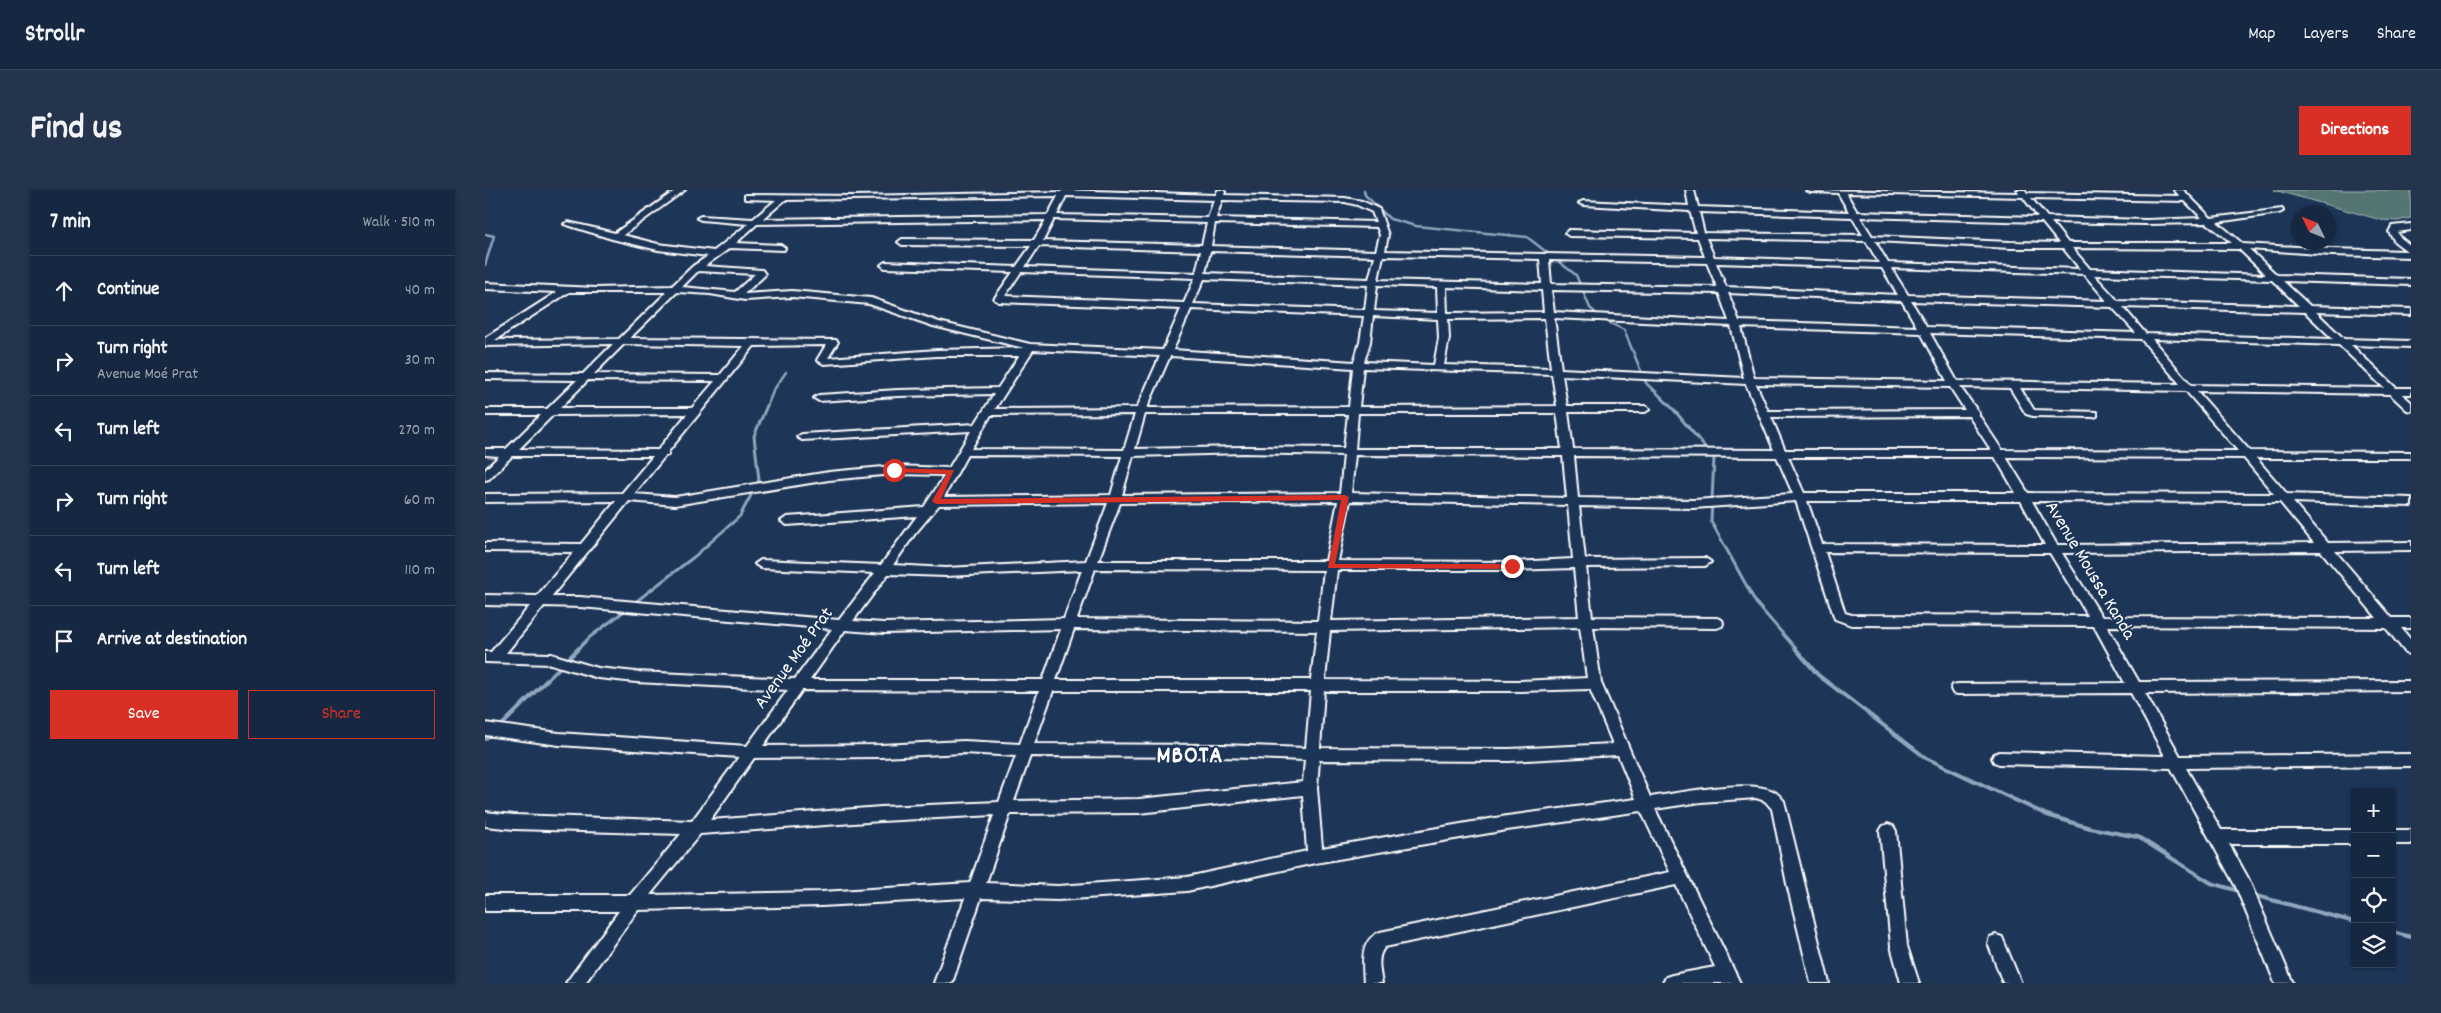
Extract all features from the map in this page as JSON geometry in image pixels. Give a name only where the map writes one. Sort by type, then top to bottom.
[{"type":"street","points":[[615,237],[681,190]]},
{"type":"street","points":[[485,476],[696,268],[728,245],[793,190]]},
{"type":"street","points":[[1690,190],[1716,277],[1723,290],[1735,323],[1750,381],[1783,453],[1800,497],[1839,616],[1844,618],[2411,623]]},
{"type":"street","points":[[1810,190],[2024,193],[2186,199]]},
{"type":"street","points":[[2178,190],[2211,222],[2241,246],[2411,408]]},
{"type":"street","name":"Avenue Moussa Kanda","points":[[1840,191],[1924,330],[1954,385],[1998,452],[2052,547],[2098,620],[2174,762],[2242,883],[2284,983]]},
{"type":"street","points":[[1065,192],[1053,217],[1037,243],[999,299],[1443,316],[1550,315],[1924,330],[2411,344]]},
{"type":"street","points":[[748,197],[783,198],[1065,192],[1345,195],[1376,211],[1384,235],[1373,282],[1365,342],[1358,365],[1345,497],[1331,566],[1318,685],[1309,788],[1315,856]]},
{"type":"street","points":[[2024,193],[2047,219],[2088,273],[2247,454],[2411,650]]},
{"type":"street","points":[[943,983],[1090,565],[1115,501],[1141,411],[1165,354],[1189,306],[1200,276],[1211,222],[1221,194]]},
{"type":"street","points":[[1583,203],[1695,210],[1855,215],[2211,222],[2245,219],[2279,211]]},
{"type":"street","points":[[701,218],[755,222],[1053,217],[1382,225]]},
{"type":"street","points":[[568,224],[615,237],[679,251],[716,254]]},
{"type":"street","points":[[2411,226],[2395,228],[2393,232],[2398,240],[2411,250]]},
{"type":"street","points":[[1569,233],[1868,238],[2010,245],[2241,246],[2331,252],[2411,254]]},
{"type":"street","points":[[902,242],[1037,243],[1711,260],[2411,282]]},
{"type":"street","points":[[728,245],[781,248]]},
{"type":"street","points":[[1544,257],[1594,683],[1646,805],[1728,978],[1672,983]]},
{"type":"street","points":[[885,265],[1373,282],[1723,290],[1905,298],[2113,302],[2411,312]]},
{"type":"street","points":[[696,268],[731,269],[761,274],[737,296]]},
{"type":"street","points":[[1439,367],[1444,338],[1441,284]]},
{"type":"street","points":[[485,286],[603,291],[710,291],[737,296],[792,294],[871,301],[936,324],[1028,350]]},
{"type":"street","points":[[485,342],[568,289]]},
{"type":"street","points":[[485,342],[833,342],[822,360],[824,361],[937,353],[1028,350],[1235,356],[1358,365],[1630,374],[1708,380],[2411,391]]},
{"type":"street","points":[[490,657],[542,601],[664,453],[751,343]]},
{"type":"street","name":"Avenue Moé Prat","points":[[575,983],[634,904],[696,828],[749,752],[931,506],[987,412],[1028,350]]},
{"type":"street","points":[[485,376],[589,375],[724,378]]},
{"type":"street","points":[[2015,386],[2030,412],[2093,414]]},
{"type":"street","points":[[819,398],[899,393],[1001,392]]},
{"type":"street","points":[[987,412],[1645,409]]},
{"type":"street","points":[[485,412],[697,411]]},
{"type":"street","points":[[1766,414],[1974,413]]},
{"type":"street","points":[[802,437],[978,427]]},
{"type":"street","points":[[963,452],[1129,453],[1245,450],[1349,452],[1998,452],[2411,455]]},
{"type":"street","points":[[485,452],[664,453]]},
{"type":"street","points":[[485,498],[627,497],[682,500],[829,476],[894,470],[951,472]]},
{"type":"street","points":[[787,521],[931,506],[1054,498],[1115,501],[1345,497],[1693,504],[1800,497],[2284,498],[2411,502]]},
{"type":"street","points":[[1816,548],[1925,550],[2052,547],[2411,546]]},
{"type":"street","points":[[485,547],[585,548]]},
{"type":"street","points":[[761,564],[946,572],[1090,565],[1512,566],[1579,563],[1705,562]]},
{"type":"street","points":[[485,600],[627,605],[706,615],[884,628],[1069,624],[1325,626],[1586,622],[1717,623]]},
{"type":"street","points":[[490,657],[551,659],[598,673],[636,677],[799,685],[1519,686],[1594,683]]},
{"type":"street","points":[[1958,689],[2411,686]]},
{"type":"street","points":[[485,729],[559,739],[749,752],[862,752],[964,747],[1025,750],[1313,753],[1372,756],[1509,755],[1622,748]]},
{"type":"street","points":[[1999,758],[2174,762],[2411,760]]},
{"type":"street","points":[[485,819],[514,822],[696,828],[881,814],[1005,808],[1139,806],[1309,788]]},
{"type":"street","points":[[485,903],[634,904],[821,899],[976,890],[1059,893],[1187,884],[1315,856],[1507,823],[1701,796],[1756,792],[1770,796],[1779,806],[1795,884],[1820,983]]},
{"type":"street","points":[[1888,831],[1899,946],[1909,983]]},
{"type":"street","points":[[2396,837],[2411,836]]},
{"type":"street","points":[[2216,838],[2351,837]]},
{"type":"street","points":[[1373,983],[1371,955],[1375,944],[1380,940],[1520,908],[1680,877]]},
{"type":"street","points":[[1996,943],[2012,983]]},
{"type":"green space","points":[[2274,190],[2411,190],[2411,218],[2397,221],[2381,220],[2336,207],[2336,205],[2328,205]]},
{"type":"waterway","points":[[1364,190],[1365,195],[1390,219],[1416,226],[1527,237],[1576,275],[1590,308],[1604,320],[1624,330],[1646,383],[1654,391]]},
{"type":"waterway","points":[[485,234],[494,236],[485,265]]},
{"type":"waterway","points":[[773,390],[786,372]]},
{"type":"waterway","points":[[1653,389],[1674,410],[1714,458],[1711,521],[1756,603],[1796,649]]},
{"type":"waterway","points":[[634,603],[695,556],[740,516],[759,480],[754,436],[773,390]]},
{"type":"waterway","points":[[500,727],[590,637],[627,609]]},
{"type":"waterway","points":[[1795,648],[1818,675],[1926,758],[2047,815],[2090,828],[2138,837],[2211,883],[2239,891]]},
{"type":"waterway","points":[[485,739],[491,734]]},
{"type":"waterway","points":[[2253,895],[2351,921]]},
{"type":"waterway","points":[[2396,933],[2411,937]]},
{"type":"district","name":"MBOTA","points":[[1190,757]]},
{"type":"route","points":[[894,470],[951,472],[936,501],[1054,498],[1115,501],[1345,497],[1331,566],[1512,566]]}]
